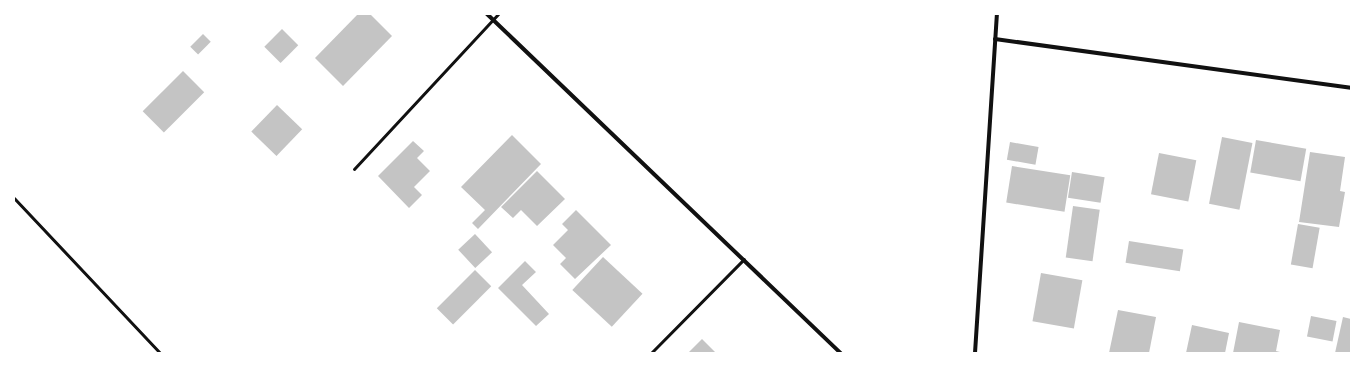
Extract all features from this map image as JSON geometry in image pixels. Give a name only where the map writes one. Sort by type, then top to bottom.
[{"type":"street","points":[[487,14],[841,353]]},
{"type":"street","points":[[975,353],[994,39],[997,14]]},
{"type":"street","points":[[994,39],[1351,88]]},
{"type":"lane","points":[[354,169],[498,14]]},
{"type":"lane","points":[[14,198],[160,353]]},
{"type":"lane","points":[[652,353],[744,259]]},
{"type":"building","points":[[358,14],[370,14],[392,36],[343,86],[315,58]]},
{"type":"building","points":[[282,29],[298,45],[281,63],[264,47]]},
{"type":"building","points":[[203,34],[211,42],[198,55],[190,47]]},
{"type":"building","points":[[183,71],[204,92],[164,133],[143,111]]},
{"type":"building","points":[[277,105],[302,129],[276,156],[251,132]]},
{"type":"building","points":[[512,135],[541,164],[478,229],[472,223],[485,210],[461,187]]},
{"type":"building","points":[[1222,137],[1252,143],[1239,210],[1209,204]]},
{"type":"building","points":[[1256,140],[1306,149],[1300,181],[1250,172]]},
{"type":"building","points":[[413,141],[424,151],[417,158],[430,171],[414,187],[422,195],[409,208],[378,176]]},
{"type":"building","points":[[1010,142],[1039,147],[1035,165],[1007,160]]},
{"type":"building","points":[[1310,152],[1345,157],[1340,191],[1345,192],[1339,227],[1299,222]]},
{"type":"building","points":[[1159,153],[1196,160],[1188,201],[1151,194]]},
{"type":"building","points":[[1012,166],[1070,175],[1064,212],[1006,203]]},
{"type":"building","points":[[537,171],[565,199],[537,226],[521,210],[513,218],[501,207]]},
{"type":"building","points":[[1072,172],[1105,177],[1101,203],[1068,198]]},
{"type":"building","points":[[1073,206],[1100,210],[1093,261],[1066,257]]},
{"type":"building","points":[[576,210],[611,245],[575,279],[560,264],[566,258],[553,245],[568,230],[562,224]]},
{"type":"building","points":[[1298,224],[1320,228],[1313,268],[1291,264]]},
{"type":"building","points":[[475,234],[492,252],[475,268],[458,250]]},
{"type":"building","points":[[1129,241],[1183,250],[1180,271],[1126,263]]},
{"type":"building","points":[[603,257],[642,294],[612,327],[572,290]]},
{"type":"building","points":[[525,261],[536,272],[522,285],[549,314],[536,326],[498,288]]},
{"type":"building","points":[[475,270],[491,286],[453,324],[437,308]]},
{"type":"building","points":[[1041,273],[1082,280],[1074,329],[1032,321]]},
{"type":"building","points":[[1118,310],[1156,317],[1149,353],[1109,353]]},
{"type":"building","points":[[1311,316],[1337,321],[1333,342],[1307,337]]},
{"type":"building","points":[[1343,317],[1351,319],[1351,353],[1335,353]]},
{"type":"building","points":[[1239,322],[1280,330],[1276,351],[1284,353],[1233,353]]},
{"type":"building","points":[[1192,325],[1229,333],[1225,353],[1186,353]]},
{"type":"building","points":[[702,339],[716,353],[688,353]]}]
